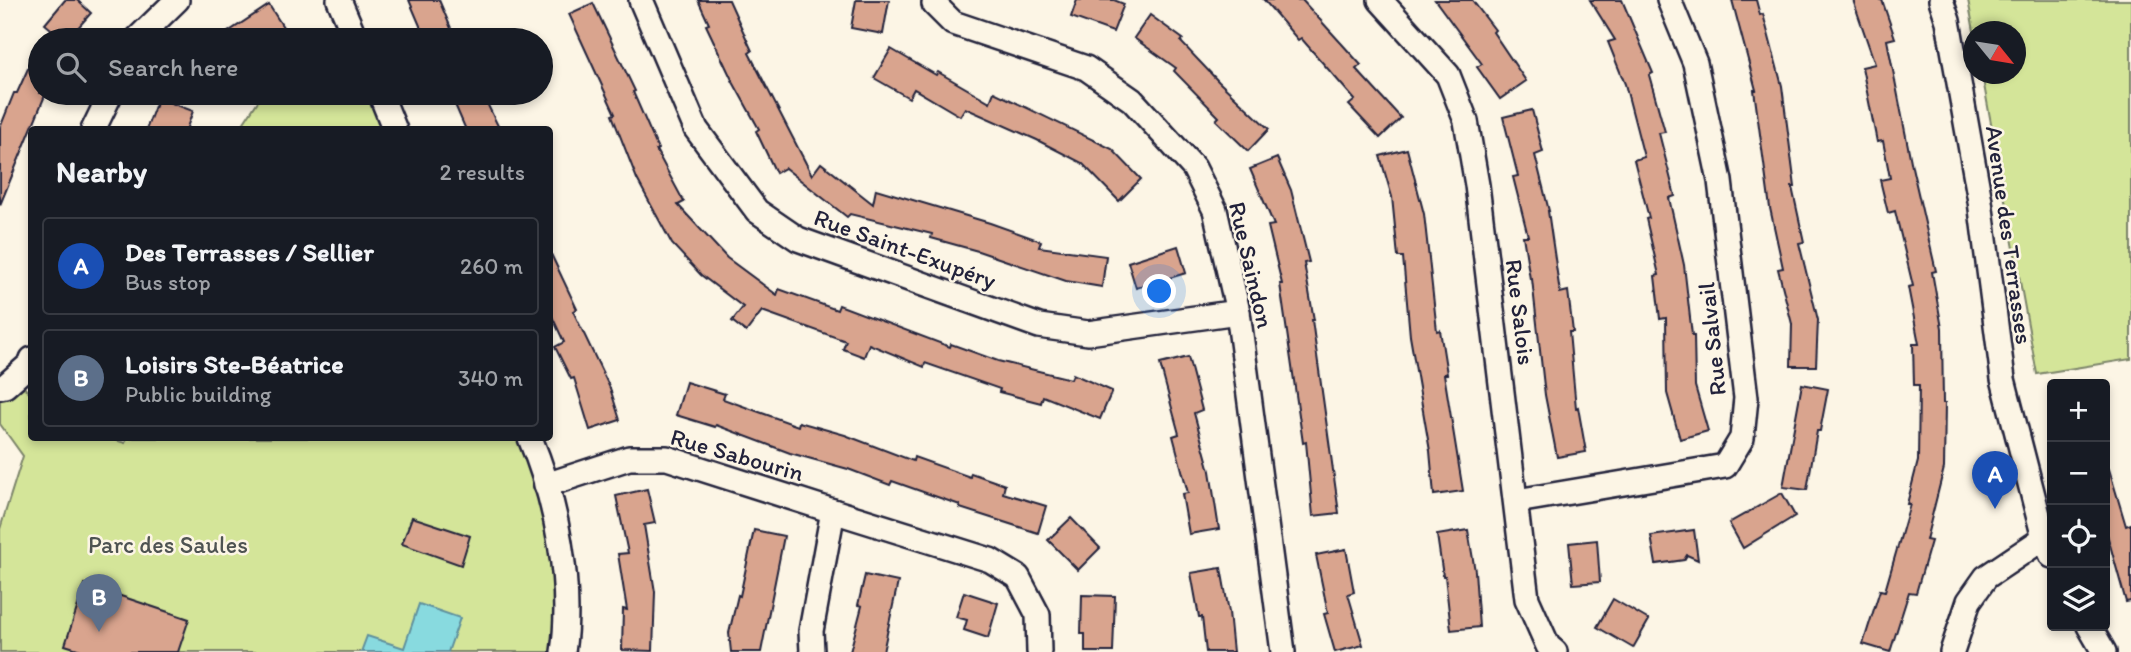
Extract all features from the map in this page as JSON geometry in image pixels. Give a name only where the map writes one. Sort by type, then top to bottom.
[{"type":"street","points":[[148,28],[177,0]]},
{"type":"street","points":[[339,0],[351,28]]},
{"type":"street","name":"Rue Saint-Exupéry","points":[[641,0],[696,129],[757,211],[798,239],[1039,326],[1088,333],[1238,312]]},
{"type":"street","name":"Rue Saindon","points":[[936,0],[934,4],[953,23],[1086,68],[1132,100],[1195,168],[1215,210],[1238,312],[1283,652]]},
{"type":"street","name":"Rue Salois","points":[[1380,0],[1448,75],[1466,121],[1478,185],[1527,599],[1548,646],[1555,652]]},
{"type":"street","name":"Rue Salvail","points":[[1517,501],[1725,466],[1742,438],[1746,398],[1720,181],[1695,64],[1669,0]]},
{"type":"street","name":"Avenue des Terrasses","points":[[1941,0],[1948,21],[1980,201],[2003,379],[2047,543]]},
{"type":"street","points":[[95,126],[105,105]]},
{"type":"street","points":[[385,105],[394,126]]},
{"type":"street","points":[[3,386],[28,365]]},
{"type":"street","points":[[531,441],[546,485],[561,551],[565,580],[563,652]]},
{"type":"street","name":"Rue Sabourin","points":[[546,485],[629,458],[667,458],[990,560],[1018,577],[1038,615],[1039,652]]},
{"type":"street","points":[[811,652],[811,631],[833,511]]},
{"type":"street","points":[[1952,652],[1969,601],[1986,577],[2047,547]]},
{"type":"street","points":[[2092,631],[2104,652]]},
{"type":"green space","points":[[1968,0],[2131,0],[2131,359],[2037,374],[1984,84],[2026,84],[2026,21],[1972,21]]},
{"type":"green space","points":[[255,105],[385,105],[393,126],[242,126]]},
{"type":"green space","name":"Parc des Saules","points":[[22,385],[28,392],[28,441],[531,441],[546,485],[563,652],[0,652],[0,529],[23,456],[0,424],[0,394]]},
{"type":"water","points":[[419,604],[460,618],[448,652],[361,652],[367,636],[404,648]]},
{"type":"building","points":[[65,0],[77,0],[91,13],[78,28],[50,28],[45,24]]},
{"type":"building","points":[[409,0],[439,0],[451,28],[421,28]]},
{"type":"building","points":[[698,0],[729,0],[752,51],[749,53],[812,175],[821,163],[873,204],[876,189],[1041,241],[1039,247],[1106,256],[1102,287],[1066,281],[931,238],[932,234],[850,214],[847,217],[785,168],[776,173],[756,131],[759,129],[706,25],[709,24]]},
{"type":"building","points":[[856,0],[889,0],[883,34],[851,28]]},
{"type":"building","points":[[1077,0],[1114,0],[1124,4],[1113,32],[1071,17]]},
{"type":"building","points":[[1264,0],[1302,0],[1361,65],[1356,69],[1401,118],[1380,138],[1349,105],[1355,100]]},
{"type":"building","points":[[1435,0],[1472,0],[1495,30],[1493,32],[1526,81],[1500,99],[1477,67],[1482,64]]},
{"type":"building","points":[[1590,0],[1622,0],[1653,73],[1649,75],[1665,132],[1659,133],[1675,196],[1669,198],[1684,265],[1694,335],[1695,386],[1708,431],[1680,439],[1667,393],[1666,318],[1660,319],[1655,276],[1659,275],[1646,219],[1649,218],[1634,160],[1644,157],[1625,84],[1608,42],[1615,40]]},
{"type":"building","points":[[1732,0],[1756,0],[1760,15],[1763,14],[1782,86],[1795,187],[1792,187],[1804,242],[1799,243],[1818,320],[1816,366],[1791,366],[1792,324],[1778,269],[1783,268],[1770,208],[1756,90]]},
{"type":"building","points":[[1853,0],[1882,0],[1895,38],[1887,40],[1936,271],[1932,272],[1942,328],[1944,468],[1926,540],[1931,541],[1916,593],[1909,592],[1890,652],[1863,644],[1880,590],[1885,591],[1910,504],[1907,504],[1918,461],[1919,385],[1914,385],[1913,344],[1919,344],[1908,287],[1913,286],[1895,211],[1888,213],[1880,180],[1890,178],[1883,141],[1877,142],[1862,67],[1875,64]]},
{"type":"building","points":[[593,3],[635,91],[633,92],[658,149],[656,150],[684,202],[678,205],[727,258],[777,295],[779,289],[837,310],[839,305],[950,347],[951,344],[998,361],[1071,379],[1073,374],[1112,391],[1100,419],[1043,396],[1041,403],[999,392],[1000,389],[925,363],[924,367],[869,344],[864,357],[843,349],[846,341],[762,311],[746,332],[732,321],[743,307],[701,275],[672,244],[637,179],[612,115],[615,114],[569,14]]},
{"type":"building","points":[[269,5],[283,27],[281,28],[234,28]]},
{"type":"building","points":[[1150,15],[1183,39],[1181,42],[1219,82],[1269,129],[1248,151],[1216,120],[1219,117],[1174,71],[1176,68],[1134,38]]},
{"type":"building","points":[[891,49],[990,102],[994,92],[1112,149],[1141,179],[1119,201],[1082,163],[1037,140],[965,108],[960,116],[914,89],[909,98],[874,78]]},
{"type":"building","points":[[28,69],[28,105],[41,105],[32,126],[28,126],[28,137],[0,205],[0,128],[14,93],[17,93]]},
{"type":"building","points":[[155,105],[177,105],[193,111],[187,126],[148,126]]},
{"type":"building","points":[[455,105],[488,105],[498,126],[464,126]]},
{"type":"building","points":[[1532,110],[1543,152],[1535,155],[1549,211],[1560,293],[1568,291],[1573,332],[1569,332],[1576,408],[1578,407],[1586,452],[1557,457],[1545,395],[1532,279],[1523,236],[1528,236],[1513,177],[1518,176],[1503,117]]},
{"type":"building","points":[[1407,149],[1424,214],[1437,331],[1440,330],[1447,374],[1444,374],[1463,491],[1434,495],[1430,451],[1410,336],[1403,257],[1398,257],[1392,197],[1380,156]]},
{"type":"building","points":[[1277,158],[1291,190],[1309,262],[1304,263],[1339,513],[1313,516],[1306,442],[1303,443],[1282,284],[1268,226],[1274,225],[1250,169]]},
{"type":"building","points":[[1178,246],[1186,273],[1136,288],[1128,262]]},
{"type":"building","points":[[553,258],[577,309],[573,311],[610,388],[620,420],[590,430],[574,378],[571,379],[555,347],[564,342],[553,318]]},
{"type":"building","points":[[1188,357],[1202,410],[1194,413],[1210,471],[1219,529],[1189,534],[1182,494],[1188,493],[1173,436],[1179,434],[1160,364]]},
{"type":"building","points":[[686,382],[725,394],[723,399],[798,426],[799,422],[845,435],[913,461],[914,457],[970,477],[971,473],[1005,485],[1003,493],[1046,506],[1038,533],[960,508],[960,505],[892,481],[890,485],[848,469],[790,453],[716,425],[715,427],[676,415]]},
{"type":"building","points":[[1802,384],[1828,389],[1820,431],[1817,431],[1807,490],[1783,487]]},
{"type":"building","points":[[2110,472],[2126,526],[2131,524],[2131,601],[2126,602],[2110,545]]},
{"type":"building","points":[[647,489],[655,523],[644,525],[655,592],[653,651],[622,650],[623,609],[627,610],[618,554],[628,553],[616,496]]},
{"type":"building","points":[[1782,493],[1795,516],[1743,548],[1729,523]]},
{"type":"building","points":[[412,517],[470,536],[461,565],[402,544]]},
{"type":"building","points":[[1071,518],[1100,548],[1078,570],[1048,540]]},
{"type":"building","points":[[754,530],[784,536],[761,652],[731,652],[729,633]]},
{"type":"building","points":[[1468,530],[1475,571],[1479,627],[1451,630],[1437,535]]},
{"type":"building","points":[[1694,530],[1698,560],[1687,555],[1684,560],[1656,564],[1651,536]]},
{"type":"building","points":[[1597,540],[1600,582],[1573,584],[1569,543]]},
{"type":"building","points":[[1346,549],[1354,592],[1348,594],[1363,645],[1335,652],[1324,614],[1328,613],[1316,555]]},
{"type":"building","points":[[1221,568],[1233,652],[1206,652],[1202,617],[1199,617],[1191,573]]},
{"type":"building","points":[[865,575],[898,582],[883,652],[850,652],[862,606],[858,605]]},
{"type":"building","points":[[85,584],[189,619],[178,652],[87,652],[65,645]]},
{"type":"building","points":[[964,592],[998,603],[988,638],[964,630],[967,620],[956,617]]},
{"type":"building","points":[[1082,595],[1115,596],[1113,652],[1085,652],[1085,634],[1081,634]]},
{"type":"building","points":[[1613,599],[1649,620],[1633,648],[1597,627]]},
{"type":"place","name":"Des Terrasses / Sellier","points":[[1995,509]]},
{"type":"place","name":"Loisirs Ste-Béatrice","points":[[99,632]]}]
